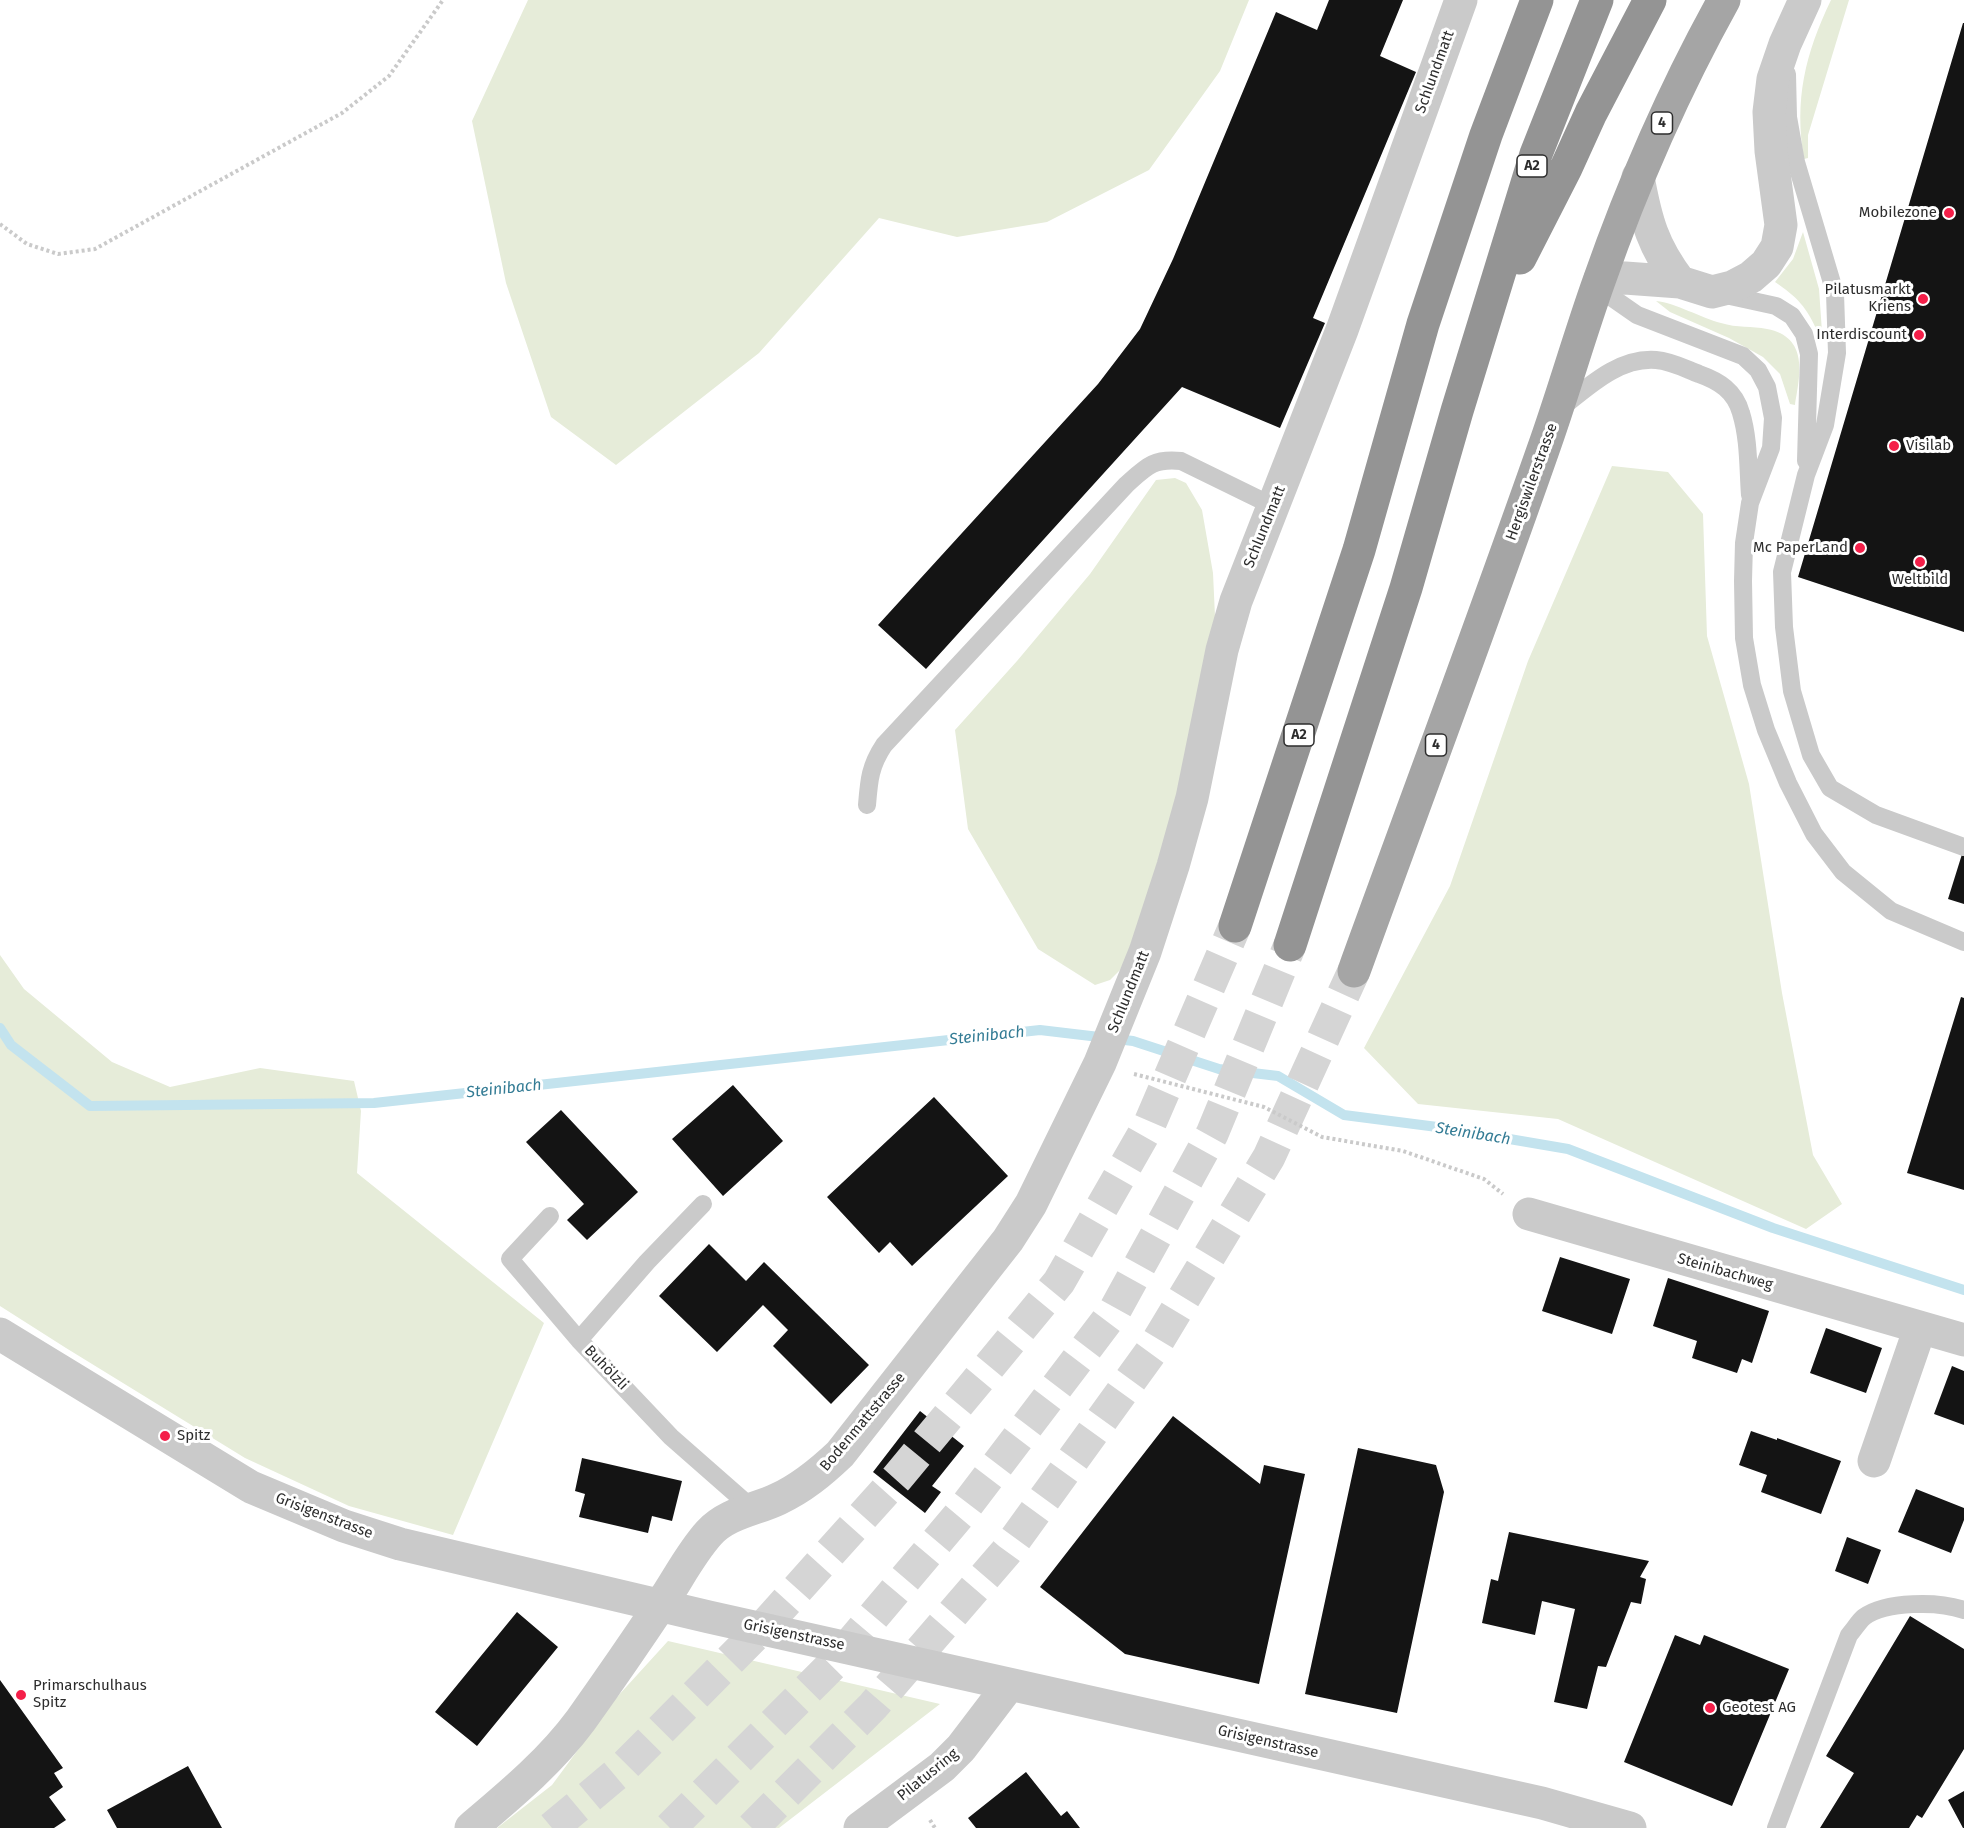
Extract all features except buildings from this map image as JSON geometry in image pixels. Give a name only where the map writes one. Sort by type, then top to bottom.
[{"type":"highway","points":[[1509,70],[1519,0]]},
{"type":"highway","name":"A2","points":[[1235,926],[1359,550],[1423,324],[1485,135],[1537,0]]},
{"type":"highway","name":"A2","points":[[1290,945],[1376,685],[1542,137],[1596,0]]},
{"type":"highway","points":[[1480,337],[1650,0]]},
{"type":"main road","name":"Hergiswilerstrasse","points":[[1354,971],[1557,411],[1600,279],[1638,177],[1671,104],[1724,0]]},
{"type":"street","name":"Schlundmatt","points":[[1100,1063],[1145,952],[1173,866],[1192,798],[1222,650],[1236,601],[1342,330],[1461,0]]},
{"type":"street","points":[[1600,279],[1625,278],[1680,282],[1712,292],[1732,287],[1751,277],[1766,264],[1778,247],[1781,225],[1771,151],[1769,111],[1773,79],[1785,44],[1805,0]]},
{"type":"street","points":[[1638,177],[1655,244],[1664,262],[1680,282]]},
{"type":"street","name":"Bodenmattstrasse","points":[[471,1828],[534,1773],[579,1722],[661,1605],[696,1549],[711,1531],[726,1519],[777,1500],[820,1474],[840,1454],[1008,1240],[1031,1204],[1100,1063]]},
{"type":"street","name":"Steinibachweg","points":[[1529,1214],[1964,1340]]},
{"type":"street","points":[[1874,1461],[1920,1328]]},
{"type":"street","name":"Grisigenstrasse","points":[[4,1345],[250,1488],[344,1526],[449,1557],[1009,1685],[1542,1803],[1630,1828]]},
{"type":"street","name":"Pilatusring","points":[[860,1828],[942,1767],[961,1748],[1009,1685]]},
{"type":"lane","points":[[1785,44],[1788,117],[1796,162],[1835,293],[1837,353],[1825,424],[1806,475],[1782,572],[1784,627],[1792,691],[1811,755],[1830,788],[1875,815],[1964,847]]},
{"type":"lane","points":[[1600,279],[1614,299],[1638,315],[1743,356],[1758,370],[1767,387],[1773,418],[1771,448],[1750,503]]},
{"type":"lane","points":[[1712,292],[1776,306],[1792,316],[1804,334],[1809,354],[1806,475]]},
{"type":"lane","points":[[1557,411],[1600,378],[1620,367],[1644,360],[1671,363],[1717,381],[1732,394],[1741,411],[1747,443],[1750,503],[1744,552],[1744,638],[1752,685],[1766,730],[1788,783],[1814,834],[1843,872],[1891,911],[1964,942]]},
{"type":"lane","points":[[867,805],[869,776],[874,761],[884,745],[1144,468],[1155,461],[1181,461],[1273,506]]},
{"type":"lane","points":[[579,1340],[647,1262],[703,1204]]},
{"type":"lane","name":"Buhölzli","points":[[550,1216],[510,1259],[579,1340],[671,1437],[753,1509]]},
{"type":"lane","points":[[1776,1828],[1849,1635],[1863,1618],[1883,1608],[1905,1605],[1952,1606],[1964,1610]]},
{"type":"path","points":[[0,224],[27,244],[58,254],[95,249],[342,114],[389,76],[443,0]]},
{"type":"path","points":[[1100,1063],[1143,1077],[1264,1107],[1322,1137],[1403,1150],[1484,1179],[1529,1214]]},
{"type":"green space","points":[[528,0],[1249,0],[1220,71],[1149,170],[1047,222],[957,237],[879,218],[759,353],[616,465],[551,417],[506,283],[472,121]]},
{"type":"green space","points":[[1831,0],[1849,0],[1808,135],[1808,158],[1804,159],[1800,117],[1804,78],[1814,39]]},
{"type":"green space","points":[[1803,232],[1819,289],[1822,332],[1818,333],[1801,303],[1775,282],[1793,259]]},
{"type":"green space","points":[[1656,301],[1727,325],[1767,329],[1780,333],[1790,340],[1799,359],[1799,382],[1795,405],[1790,404],[1780,374],[1763,357],[1729,338],[1670,312]]},
{"type":"green space","points":[[1612,466],[1668,472],[1703,514],[1707,636],[1749,784],[1782,993],[1813,1155],[1842,1204],[1806,1229],[1558,1119],[1418,1104],[1364,1048],[1450,886],[1528,661]]},
{"type":"green space","points":[[1175,478],[1186,483],[1202,510],[1213,573],[1216,638],[1147,914],[1120,970],[1110,980],[1095,985],[1038,949],[968,829],[955,730],[1090,574],[1156,480]]},
{"type":"green space","points":[[0,955],[24,989],[112,1062],[170,1087],[260,1068],[354,1081],[361,1111],[357,1173],[544,1323],[453,1535],[349,1506],[245,1458],[0,1306]]},
{"type":"green space","points":[[668,1641],[940,1704],[779,1828],[497,1828],[552,1785],[617,1697]]},
{"type":"waterway","name":"Steinibach","points":[[0,1028],[11,1045],[90,1106],[374,1103],[1040,1030],[1133,1041],[1219,1069],[1278,1076],[1344,1115],[1445,1128],[1568,1149],[1773,1228],[1964,1290]]},
{"type":"tunnel","points":[[552,1828],[620,1771],[766,1624],[897,1478],[1059,1282],[1150,1123],[1235,926]]},
{"type":"tunnel","points":[[670,1828],[834,1663],[960,1514],[1115,1310],[1212,1134],[1290,945]]},
{"type":"tunnel","points":[[752,1828],[873,1706],[1006,1552],[1153,1349],[1269,1157],[1354,971]]},
{"type":"place","name":"Mobilezone","points":[[1949,213]]},
{"type":"place","name":"Pilatusmarkt Kriens","points":[[1923,299]]},
{"type":"place","name":"Interdiscount","points":[[1919,335]]},
{"type":"place","name":"Visilab","points":[[1894,446]]},
{"type":"place","name":"Mc PaperLand","points":[[1860,548]]},
{"type":"place","name":"Weltbild","points":[[1920,562]]},
{"type":"place","name":"Spitz","points":[[165,1436]]},
{"type":"place","name":"Primarschulhaus Spitz","points":[[21,1695]]},
{"type":"place","name":"Geotest AG","points":[[1710,1708]]}]
